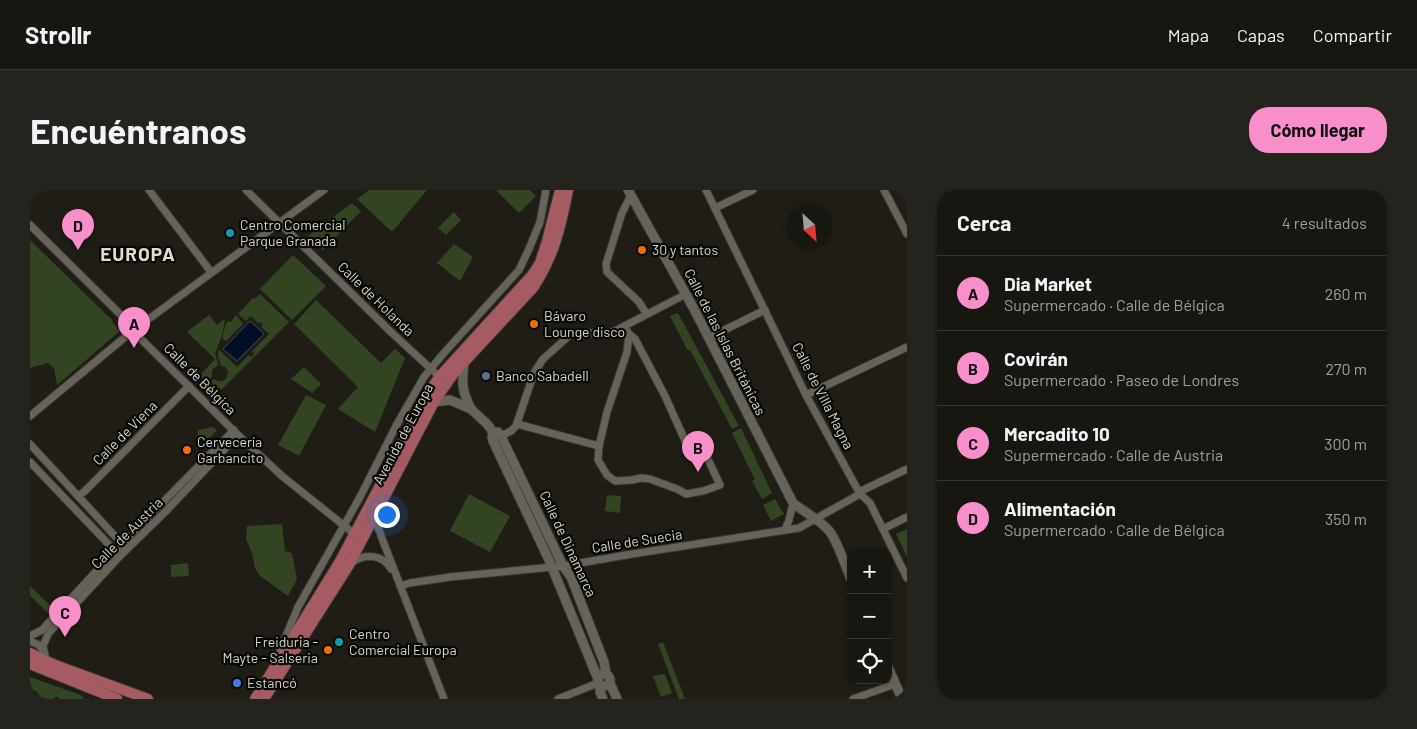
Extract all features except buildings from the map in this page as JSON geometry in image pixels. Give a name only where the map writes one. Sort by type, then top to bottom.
[{"type":"main road","name":"Avenida de Europa","points":[[255,699],[376,513],[434,402],[443,380],[532,275],[540,263],[560,190]]},
{"type":"main road","name":"Avenida de Europa","points":[[264,699],[349,564],[359,537],[430,392],[464,362],[533,288],[545,270],[553,250],[568,190]]},
{"type":"main road","points":[[30,653],[45,657],[81,675],[148,699]]},
{"type":"main road","points":[[30,664],[108,698]]},
{"type":"street","points":[[149,190],[211,272]]},
{"type":"street","name":"Calle de Holanda","points":[[246,190],[443,380]]},
{"type":"street","points":[[30,416],[134,328],[324,190]]},
{"type":"street","name":"Avenida de Europa","points":[[269,676],[298,607],[360,497],[396,426],[430,369],[519,270],[540,222],[546,190]]},
{"type":"street","name":"Calle de Villa Magna","points":[[706,190],[806,395],[860,494],[870,503],[907,578]]},
{"type":"street","points":[[715,208],[753,190]]},
{"type":"street","points":[[884,190],[907,234]]},
{"type":"street","name":"Calle de las Islas Británicas","points":[[629,192],[686,294],[793,503],[817,519],[831,533],[847,569]]},
{"type":"street","name":"Calle de las Islas Británicas","points":[[629,192],[606,264],[607,272],[639,302],[646,313]]},
{"type":"street","name":"Calle de Bélgica","points":[[30,225],[236,433],[282,476],[359,537]]},
{"type":"street","points":[[498,434],[511,430],[517,424],[534,373],[543,359],[570,335],[613,332],[646,313],[686,294]]},
{"type":"street","points":[[708,338],[765,310]]},
{"type":"street","points":[[624,326],[635,339],[665,396],[687,445],[705,453],[720,485],[686,494],[650,479],[641,478],[615,481],[607,475],[598,460],[598,446],[627,352],[629,334]]},
{"type":"street","points":[[806,395],[905,348],[907,356]]},
{"type":"street","name":"Calle de Dinamarca","points":[[464,362],[462,384],[465,396],[471,408],[498,434],[563,566],[571,577],[617,699]]},
{"type":"street","name":"Calle de Viena","points":[[78,496],[189,386]]},
{"type":"street","name":"Calle de Dinamarca","points":[[434,402],[450,400],[471,408]]},
{"type":"street","points":[[517,424],[598,446]]},
{"type":"street","name":"Calle de Austria","points":[[30,636],[42,630],[236,433]]},
{"type":"street","name":"Calle de Dinamarca","points":[[498,434],[492,437],[493,441],[552,568],[599,682],[603,699]]},
{"type":"street","points":[[30,444],[125,546]]},
{"type":"street","points":[[30,462],[117,554]]},
{"type":"street","name":"Calle de Suecia","points":[[400,586],[410,582],[450,577],[552,568],[798,528],[860,494],[863,490],[907,469]]},
{"type":"street","points":[[785,530],[793,503]]},
{"type":"street","points":[[376,513],[376,522],[444,699]]},
{"type":"street","points":[[883,529],[907,517]]},
{"type":"street","name":"Calle de Austria","points":[[45,657],[43,646],[48,634],[117,554]]},
{"type":"street","points":[[349,564],[356,559],[372,556],[382,558],[389,565],[400,586]]},
{"type":"street","points":[[30,640],[39,645],[45,657]]},
{"type":"street","points":[[892,676],[902,699]]},
{"type":"street","points":[[558,699],[599,682],[605,686],[608,678]]},
{"type":"street","points":[[853,699],[896,684]]},
{"type":"green space","points":[[369,190],[427,190],[392,232],[357,199]]},
{"type":"green space","points":[[496,190],[530,190],[536,196],[519,213]]},
{"type":"green space","points":[[352,203],[361,211],[323,250],[308,236]]},
{"type":"green space","points":[[454,212],[461,220],[446,235],[438,228]]},
{"type":"green space","points":[[30,240],[113,321],[120,331],[57,385],[54,368],[48,363],[30,368]]},
{"type":"green space","points":[[454,244],[473,257],[460,281],[437,263]]},
{"type":"green space","points":[[293,255],[326,286],[292,320],[260,289]]},
{"type":"green space","points":[[260,294],[289,322],[218,393],[199,376],[215,359],[187,332],[209,315],[217,325],[225,318],[223,332],[215,354],[218,363],[212,370],[212,377],[210,378],[211,381],[214,379],[223,381],[227,377],[228,371],[225,367],[221,366],[218,349],[237,367],[249,355],[251,357],[254,354],[252,351],[269,334],[261,327],[263,324],[258,323],[251,316],[246,321],[238,314],[253,298],[255,299]]},
{"type":"green space","points":[[316,300],[381,363],[395,349],[405,358],[375,432],[338,409],[358,387],[294,324]]},
{"type":"green space","points":[[678,313],[739,426],[732,429],[690,350],[688,351],[670,316]]},
{"type":"green space","points":[[236,315],[243,324],[226,341],[222,338],[226,323],[231,322]]},
{"type":"green space","points":[[304,367],[321,384],[312,393],[291,379]]},
{"type":"green space","points":[[306,395],[326,405],[299,456],[278,445]]},
{"type":"green space","points":[[212,427],[217,430],[201,447],[197,443],[198,430]]},
{"type":"green space","points":[[741,428],[772,493],[762,499],[752,481],[755,480],[732,433]]},
{"type":"green space","points":[[469,494],[510,516],[490,552],[450,531]]},
{"type":"green space","points":[[607,495],[621,496],[620,513],[605,511]]},
{"type":"green space","points":[[775,499],[784,514],[771,521],[763,505]]},
{"type":"green space","points":[[282,524],[285,551],[292,553],[297,579],[288,596],[260,576],[255,568],[252,553],[246,539],[247,526]]},
{"type":"green space","points":[[907,529],[907,557],[896,534]]},
{"type":"green space","points":[[188,563],[189,576],[171,577],[171,565]]},
{"type":"green space","points":[[30,586],[54,609],[49,614],[30,596]]},
{"type":"green space","points":[[663,642],[685,699],[679,699],[658,644]]},
{"type":"green space","points":[[665,674],[672,693],[661,697],[653,676]]},
{"type":"green space","points":[[30,677],[81,695],[84,699],[59,699],[57,696],[53,699],[42,699],[35,690],[30,694]]},
{"type":"water","points":[[250,321],[264,334],[237,361],[223,349]]},
{"type":"place","name":"Centro Comercial Parque Granada","points":[[230,233]]},
{"type":"place","name":"Alimentación","points":[[78,250]]},
{"type":"place","name":"30 y tantos","points":[[642,250]]},
{"type":"place","name":"Bávaro Lounge disco","points":[[534,324]]},
{"type":"place","name":"Dia Market","points":[[134,348]]},
{"type":"place","name":"Banco Sabadell","points":[[486,376]]},
{"type":"place","name":"Cervecería Garbancito","points":[[187,450]]},
{"type":"place","name":"Covirán","points":[[698,472]]},
{"type":"place","name":"Mercadito 10","points":[[65,637]]},
{"type":"place","name":"Centro Comercial Europa","points":[[339,642]]},
{"type":"place","name":"Freiduria - Mayte - Salseria","points":[[328,650]]},
{"type":"place","name":"Estancó","points":[[237,683]]},
{"type":"district","name":"EUROPA","points":[[138,254]]}]
